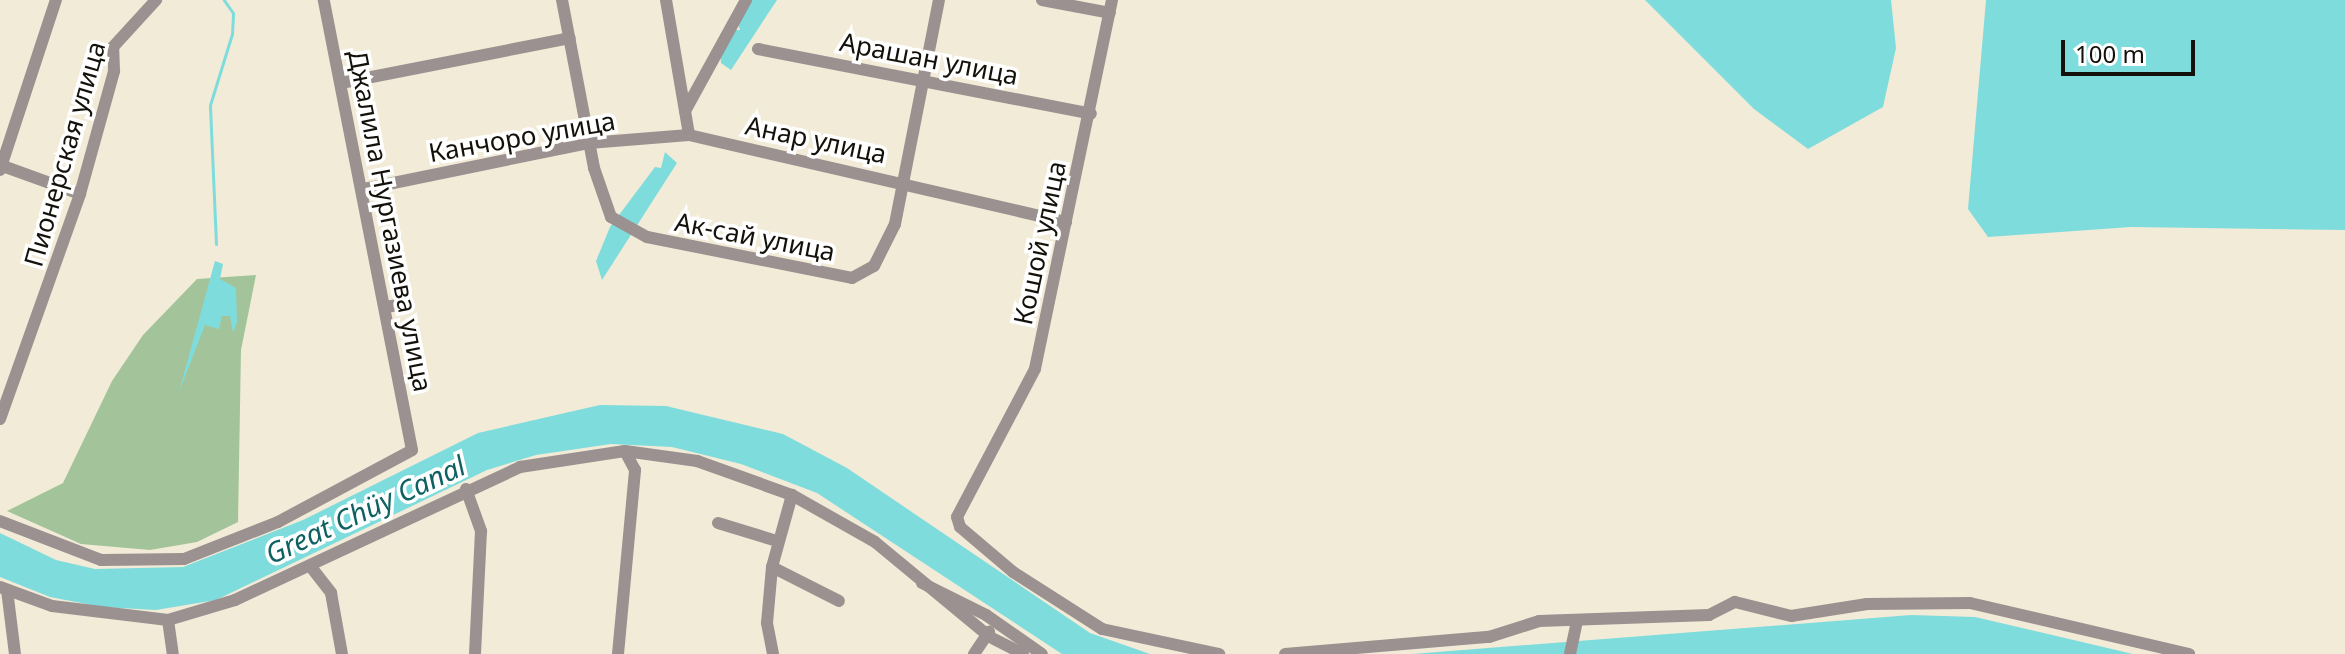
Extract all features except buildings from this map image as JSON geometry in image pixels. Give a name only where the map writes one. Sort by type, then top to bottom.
[{"type":"street","points":[[56,0],[0,167],[80,194]]},
{"type":"street","name":"Пионерская улица","points":[[0,419],[80,194],[114,71],[113,47],[156,0]]},
{"type":"street","name":"Джалила Нургазиева улица","points":[[0,521],[101,560],[184,559],[278,522],[412,450],[364,189],[324,0]]},
{"type":"street","points":[[562,0],[589,143]]},
{"type":"street","points":[[666,0],[689,135]]},
{"type":"street","points":[[685,111],[746,0]]},
{"type":"street","name":"Ак-сай улица","points":[[589,143],[611,217],[636,233],[852,278],[874,266],[885,251],[903,183],[939,0]]},
{"type":"street","points":[[1042,0],[1111,6]]},
{"type":"street","name":"Кошой улица","points":[[1111,6],[1091,114],[1035,369],[978,485],[957,517],[960,527],[1013,572],[1102,629],[1219,654]]},
{"type":"street","points":[[341,83],[570,38]]},
{"type":"street","name":"Арашан улица","points":[[758,49],[1091,114]]},
{"type":"street","name":"Канчоро улица","points":[[364,189],[589,143],[689,135]]},
{"type":"street","name":"Анар улица","points":[[689,135],[1066,222]]},
{"type":"street","points":[[386,307],[409,303]]},
{"type":"street","points":[[618,654],[635,470],[625,451]]},
{"type":"street","points":[[15,654],[3,589],[52,606],[168,620],[311,567],[466,489],[520,467],[625,451],[697,461],[792,495],[875,542],[919,583],[990,637],[1023,654]]},
{"type":"street","points":[[466,489],[481,531],[475,654]]},
{"type":"street","points":[[773,654],[767,623],[772,567],[792,495]]},
{"type":"street","points":[[718,523],[777,541]]},
{"type":"street","points":[[311,567],[331,593],[342,654]]},
{"type":"street","points":[[772,567],[839,601]]},
{"type":"street","points":[[919,583],[937,586],[1042,654]]},
{"type":"street","points":[[1285,654],[1489,637],[1539,621],[1576,627],[1709,615],[1735,602],[1791,616],[1867,604],[1970,603],[2189,654]]},
{"type":"street","points":[[986,615],[990,637]]},
{"type":"street","points":[[168,620],[173,654]]},
{"type":"street","points":[[1570,654],[1576,627]]},
{"type":"street","points":[[974,654],[990,637]]},
{"type":"green space","points":[[256,275],[241,350],[238,522],[197,542],[150,550],[81,544],[7,511],[63,483],[112,381],[143,335],[197,279]]},
{"type":"water","points":[[748,0],[777,0],[731,70],[721,63],[720,51],[732,30],[740,30],[737,22]]},
{"type":"water","points":[[1645,0],[1891,0],[1896,48],[1883,107],[1808,149],[1754,109]]},
{"type":"water","points":[[1986,0],[2345,0],[2345,230],[2131,227],[1988,237],[1968,209]]},
{"type":"water","points":[[665,152],[677,163],[602,280],[596,261],[610,227],[655,167],[661,168]]},
{"type":"water","points":[[215,261],[223,264],[220,279],[236,288],[237,322],[233,333],[230,316],[222,316],[219,329],[205,325],[179,392]]},
{"type":"water","name":"Great Chüy Canal","points":[[600,405],[666,406],[783,434],[847,468],[1090,633],[1150,654],[1062,654],[817,493],[741,464],[672,447],[611,444],[536,455],[487,470],[216,600],[156,610],[102,607],[50,597],[0,577],[0,533],[56,560],[95,569],[183,567],[303,520],[478,433]]},
{"type":"water","points":[[1911,615],[1975,617],[2133,654],[1412,654]]},
{"type":"waterway","points":[[216,244],[210,105],[232,34],[233,13],[224,0]]}]
